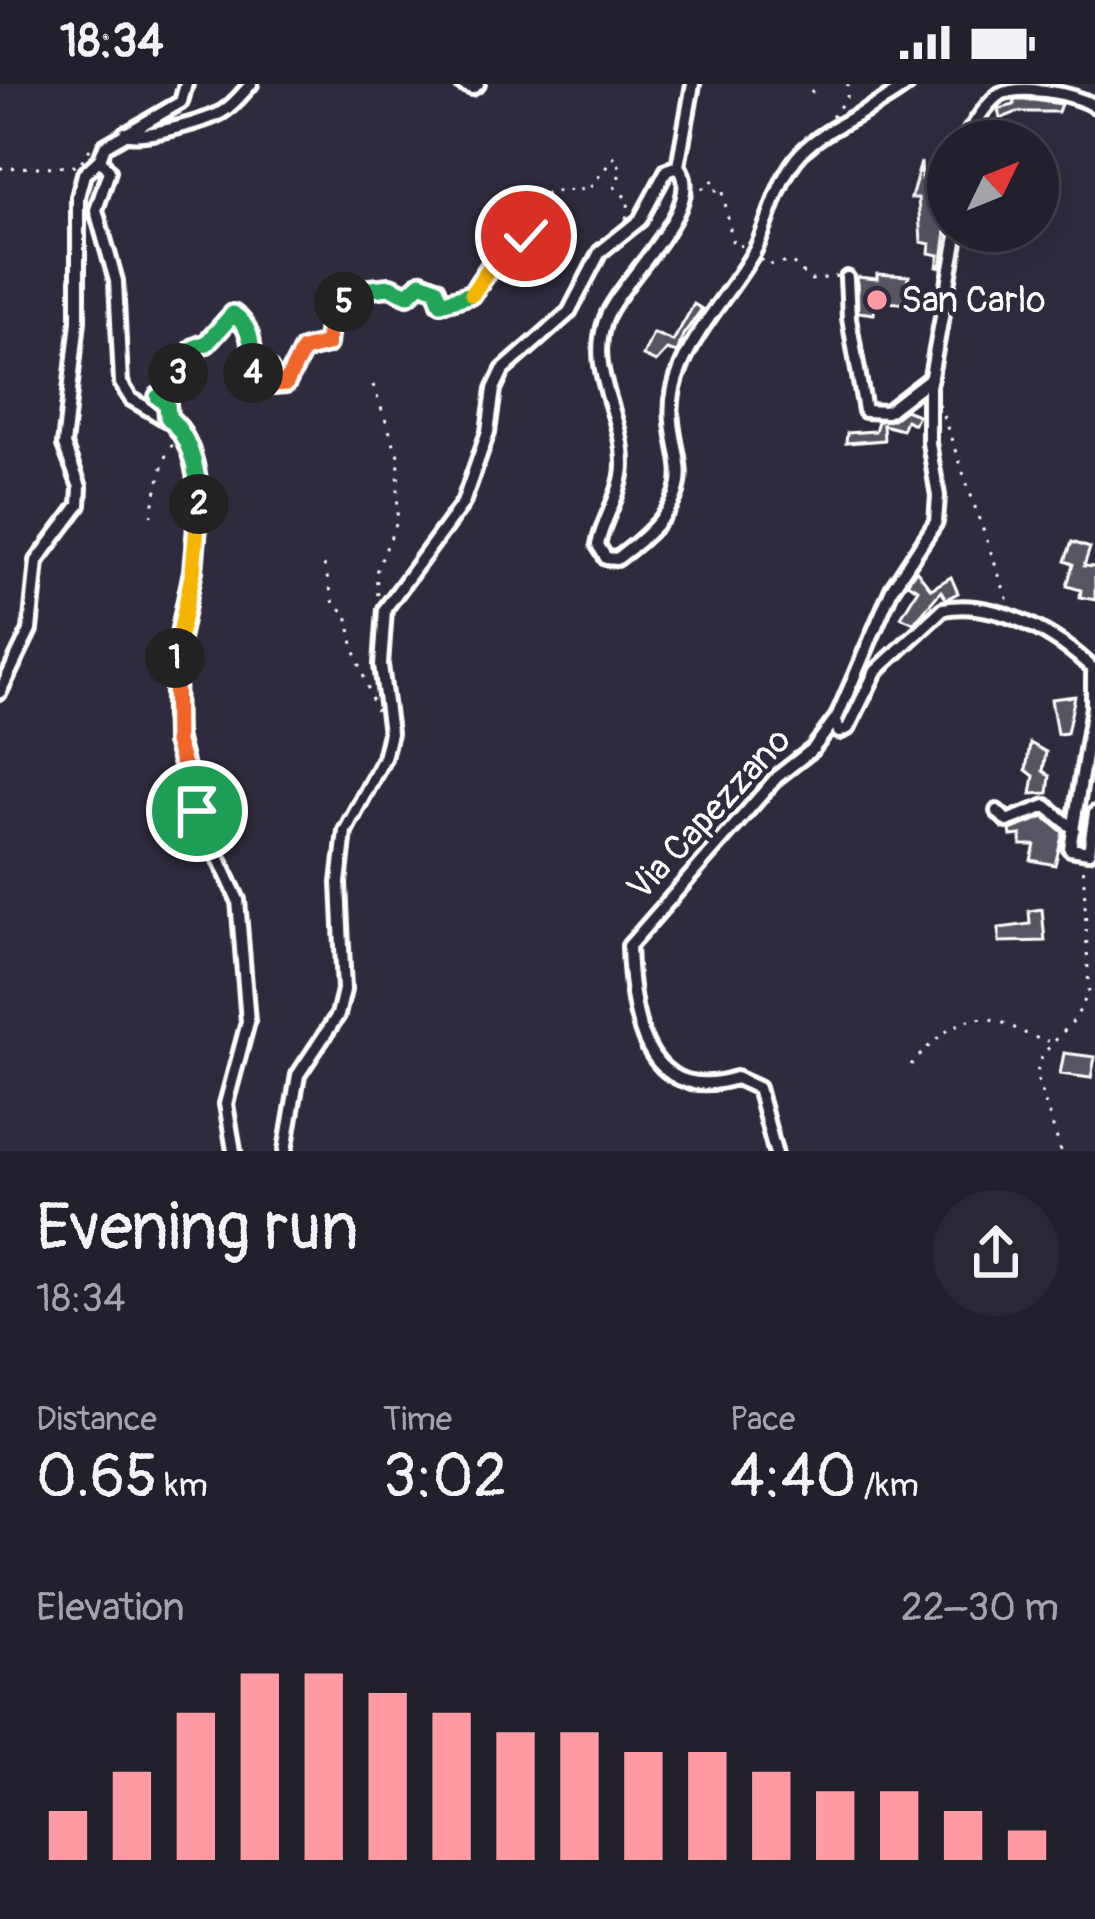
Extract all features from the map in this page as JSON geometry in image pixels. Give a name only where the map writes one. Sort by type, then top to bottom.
[{"type":"street","points":[[0,692],[30,630],[37,561],[79,505],[80,487],[64,445],[78,321],[78,197],[83,174],[100,159],[105,146],[182,102],[186,84]]},
{"type":"street","points":[[125,133],[134,137],[155,134],[215,116],[251,84]]},
{"type":"street","points":[[461,84],[472,88],[478,84]]},
{"type":"street","points":[[693,84],[678,166],[685,176],[683,196],[668,230],[617,296],[602,334],[600,370],[620,436],[623,469],[598,544],[612,562],[643,538],[674,501],[682,482],[672,398],[677,374],[703,322],[757,246],[798,156],[908,84]]},
{"type":"street","points":[[978,120],[1007,89],[1040,87],[1095,106]]},
{"type":"street","points":[[100,159],[109,171],[96,210],[116,280],[122,383],[131,399],[181,428],[200,500],[193,571],[174,664],[173,716],[197,811],[238,900],[248,1022],[228,1086],[234,1151]]},
{"type":"street","points":[[285,1151],[298,1075],[338,1015],[344,990],[339,883],[345,831],[384,758],[391,733],[381,665],[385,609],[463,503],[503,370],[569,312],[600,253],[651,204],[667,170],[678,166]]},
{"type":"street","points":[[954,252],[930,382],[929,443],[938,496],[936,522],[892,589],[835,729],[848,728],[876,671],[943,609],[987,606],[1067,646],[1094,670],[1094,707],[1070,849],[1089,852],[1095,813]]},
{"type":"street","points":[[847,278],[865,410],[886,412],[930,382]]},
{"type":"street","name":"Via Capezzano","points":[[775,1151],[758,1088],[736,1078],[724,1082],[677,1076],[657,1063],[638,1025],[631,997],[629,946],[777,777],[813,748],[837,717]]},
{"type":"street","points":[[997,811],[1007,821],[1046,806],[1074,829]]},
{"type":"path","points":[[811,93],[818,84]]},
{"type":"path","points":[[836,130],[832,118],[847,98],[848,84]]},
{"type":"path","points":[[0,168],[78,166],[89,148],[100,159]]},
{"type":"path","points":[[168,417],[167,404],[158,397],[175,386],[178,373],[195,359],[194,348],[207,343],[233,314],[244,322],[255,348],[253,372],[268,369],[274,384],[286,383],[303,350],[327,344],[329,325],[351,291],[390,287],[408,295],[421,283],[436,289],[441,303],[468,296],[506,243],[535,232],[547,192],[590,188],[615,156],[621,170],[615,188],[629,200],[626,222],[620,226],[626,232]]},
{"type":"path","points":[[683,196],[701,192],[714,180],[717,194],[723,191],[727,200],[733,245],[747,246],[746,257],[757,246],[766,266],[791,262],[812,280],[847,278]]},
{"type":"path","points":[[930,382],[1018,623]]},
{"type":"path","points":[[373,386],[399,458],[397,522],[376,572],[375,590],[385,609]]},
{"type":"path","points":[[151,516],[164,459],[181,428]]},
{"type":"path","points":[[324,565],[334,604],[347,614],[353,649],[375,710],[391,733]]},
{"type":"path","points":[[1061,1151],[1036,1075],[1051,1041],[1075,1019],[1089,992],[1081,874],[1084,851]]},
{"type":"path","points":[[911,1065],[942,1031],[975,1021],[993,1019],[1027,1039],[1051,1041]]},
{"type":"building","points":[[1015,100],[1061,104],[1058,112],[1017,112],[1000,119],[998,109],[1014,105]]},
{"type":"building","points":[[921,162],[922,179],[927,180],[927,243],[921,242],[918,198],[911,198]]},
{"type":"building","points":[[877,274],[909,276],[907,281],[916,284],[910,304],[875,301],[874,314],[858,312],[857,277],[877,279]]},
{"type":"building","points":[[694,304],[702,309],[683,335],[677,353],[667,350],[656,362],[643,356],[653,333],[673,341]]},
{"type":"building","points":[[905,410],[918,415],[914,424],[906,420],[902,430],[883,425],[884,440],[846,443],[847,433],[875,431],[878,421],[892,420]]},
{"type":"building","points":[[1072,542],[1090,548],[1084,566],[1095,567],[1095,600],[1080,597],[1081,590],[1067,586],[1073,564],[1065,561]]},
{"type":"building","points":[[916,570],[931,589],[951,577],[958,593],[946,599],[941,591],[914,623],[901,617],[918,589],[907,583]]},
{"type":"building","points":[[1075,696],[1067,733],[1057,734],[1051,699]]},
{"type":"building","points":[[1030,743],[1046,752],[1043,771],[1050,776],[1048,793],[1031,794],[1034,776],[1026,770]]},
{"type":"building","points":[[1044,817],[1063,832],[1055,865],[1031,860],[1035,845],[1021,845],[1021,835],[1011,836],[1010,830]]},
{"type":"building","points":[[1042,909],[1045,941],[999,942],[999,928],[1030,924],[1029,911]]},
{"type":"building","points":[[1064,1053],[1095,1057],[1091,1078],[1060,1074]]},
{"type":"place","name":"San Carlo","points":[[877,300]]},
{"type":"route","points":[[197,811],[173,716],[174,664],[193,571],[200,500],[181,428],[168,417],[169,407],[158,397],[169,393],[178,373],[195,359],[194,348],[207,343],[212,332],[233,314],[244,322],[255,348],[253,372],[268,369],[274,384],[281,385],[303,350],[310,344],[327,344],[329,325],[351,291],[390,287],[408,295],[421,283],[436,289],[441,303],[468,296],[506,243],[526,236]]}]
